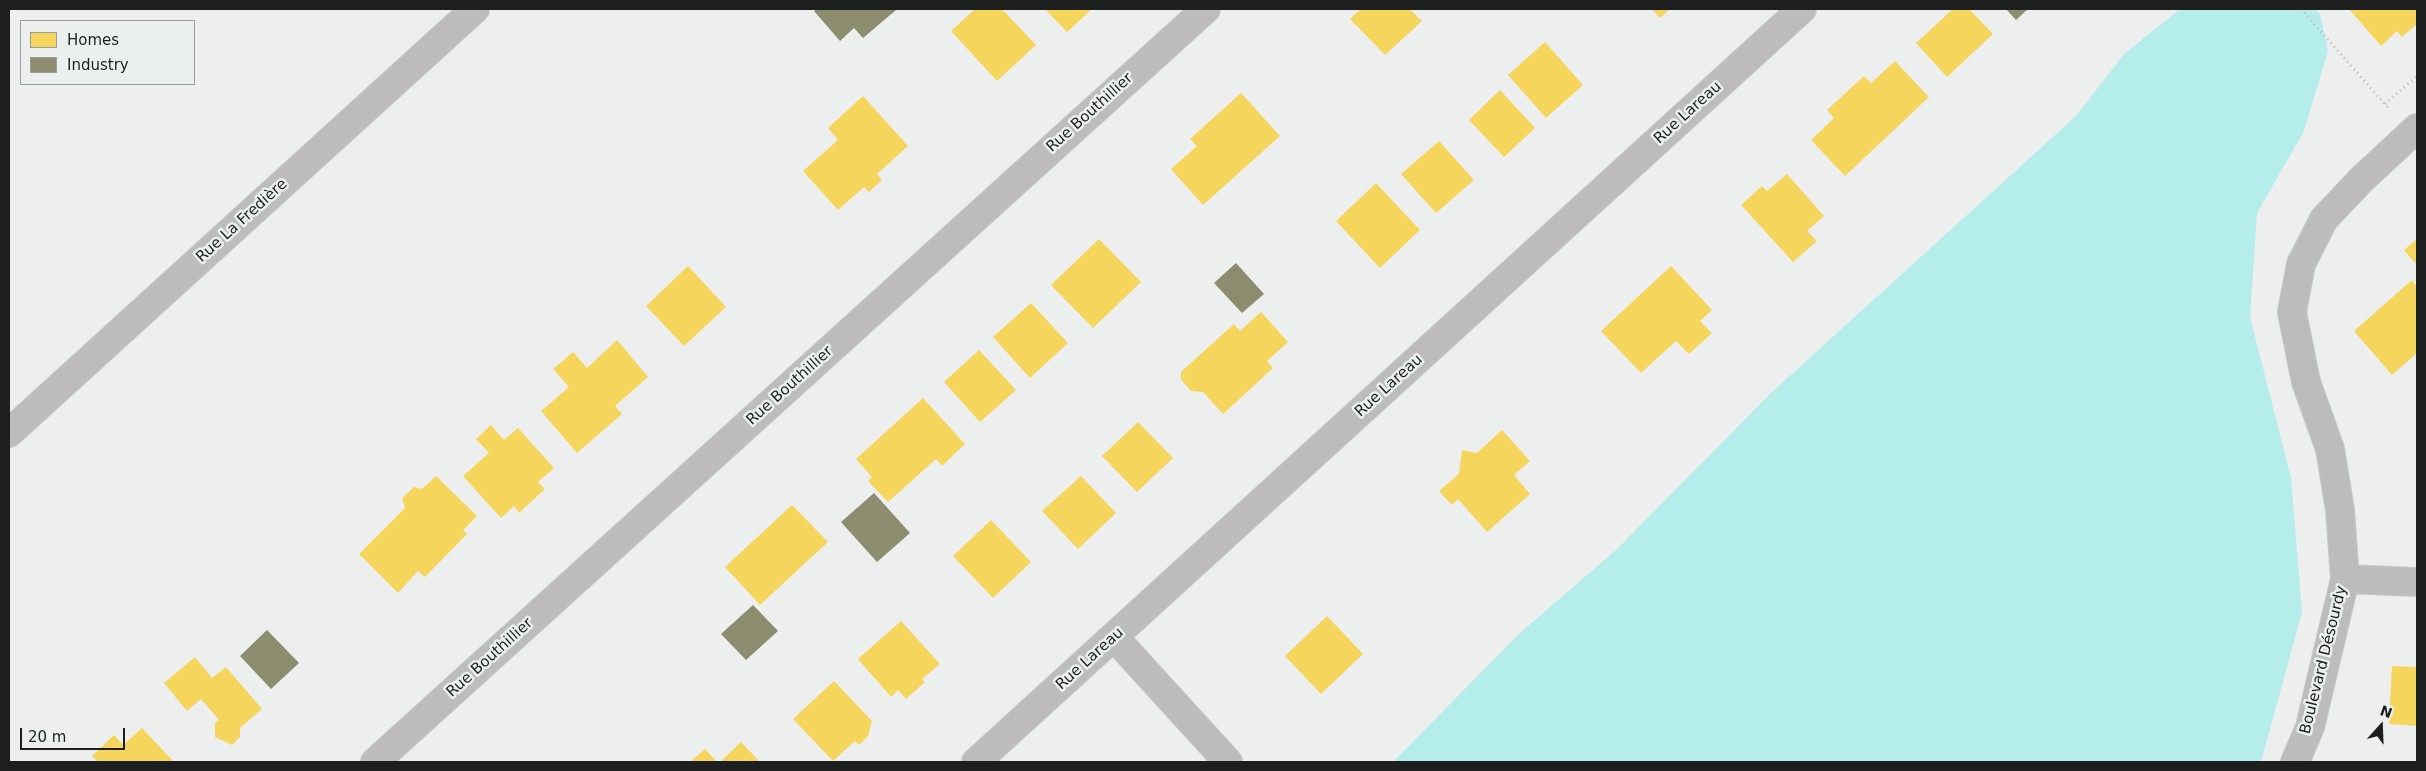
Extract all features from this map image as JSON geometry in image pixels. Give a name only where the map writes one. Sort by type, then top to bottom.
[{"type":"street","name":"Rue La Fredière","points":[[9,433],[475,9]]},
{"type":"street","name":"Rue Bouthillier","points":[[375,762],[1206,9]]},
{"type":"street","name":"Rue Lareau","points":[[976,762],[1802,9]]},
{"type":"street","name":"Boulevard Désourdy","points":[[2296,762],[2310,727],[2344,579],[2340,510],[2330,449],[2306,382],[2292,312],[2301,264],[2324,219],[2361,180],[2417,128]]},
{"type":"street","points":[[2344,579],[2417,582]]},
{"type":"street","points":[[1114,637],[1228,762]]},
{"type":"path","points":[[2301,9],[2386,104],[2417,76]]},
{"type":"shaded area","points":[[2180,9],[2315,9],[2320,14],[2328,51],[2304,131],[2257,213],[2250,317],[2291,478],[2302,612],[2261,762],[1393,762],[1520,633],[1616,550],[1771,393],[2076,116],[2124,54]]},
{"type":"building: Homes","points":[[975,9],[1002,9],[1036,45],[997,81],[951,31]]},
{"type":"building: Homes","points":[[1045,9],[1092,9],[1067,32]]},
{"type":"building: Homes","points":[[1361,9],[1410,9],[1422,21],[1385,55],[1350,19]]},
{"type":"building: Homes","points":[[1652,9],[1670,9],[1660,18]]},
{"type":"building: Homes","points":[[1953,9],[1969,9],[1993,34],[1947,77],[1916,43]]},
{"type":"building: Homes","points":[[2349,9],[2417,9],[2417,24],[2402,37],[2397,31],[2381,46]]},
{"type":"building: Homes","points":[[1545,42],[1583,85],[1546,118],[1508,75]]},
{"type":"building: Homes","points":[[1895,61],[1929,97],[1845,176],[1811,140],[1834,118],[1827,110],[1864,76],[1871,83]]},
{"type":"building: Homes","points":[[1500,90],[1535,128],[1504,157],[1469,120]]},
{"type":"building: Homes","points":[[1241,93],[1280,136],[1203,205],[1171,169],[1197,146],[1190,139]]},
{"type":"building: Homes","points":[[863,96],[908,146],[877,174],[882,180],[869,192],[864,187],[838,210],[803,171],[838,140],[828,128]]},
{"type":"building: Homes","points":[[1439,141],[1474,180],[1436,213],[1401,174]]},
{"type":"building: Homes","points":[[1787,174],[1824,216],[1807,231],[1817,241],[1793,262],[1741,205],[1762,186],[1767,191]]},
{"type":"building: Homes","points":[[1376,183],[1420,230],[1380,268],[1336,221]]},
{"type":"building: Homes","points":[[1099,239],[1141,282],[1093,328],[1051,285]]},
{"type":"building: Homes","points":[[2417,239],[2417,265],[2404,250]]},
{"type":"building: Homes","points":[[688,266],[726,307],[684,346],[646,306]]},
{"type":"building: Homes","points":[[1671,266],[1712,310],[1700,321],[1712,333],[1689,354],[1676,341],[1641,373],[1601,331]]},
{"type":"building: Homes","points":[[2412,280],[2417,287],[2417,353],[2392,375],[2354,331]]},
{"type":"building: Homes","points":[[1031,303],[1068,343],[1030,378],[993,337]]},
{"type":"building: Homes","points":[[1261,312],[1288,342],[1267,361],[1273,368],[1223,414],[1203,392],[1191,391],[1181,379],[1181,372],[1234,324],[1240,331]]},
{"type":"building: Homes","points":[[617,340],[648,377],[615,406],[622,414],[577,453],[541,411],[569,387],[553,369],[573,352],[587,368]]},
{"type":"building: Homes","points":[[979,350],[1016,390],[980,422],[944,382]]},
{"type":"building: Homes","points":[[923,398],[965,444],[942,466],[936,459],[888,502],[868,481],[872,477],[856,459]]},
{"type":"building: Homes","points":[[1138,422],[1173,458],[1137,492],[1102,456]]},
{"type":"building: Homes","points":[[491,425],[504,440],[518,428],[554,468],[538,482],[545,489],[519,513],[514,506],[501,518],[463,476],[489,453],[476,439]]},
{"type":"building: Homes","points":[[1502,430],[1530,461],[1514,475],[1530,494],[1487,532],[1458,499],[1452,505],[1439,491],[1459,474],[1462,450],[1477,453]]},
{"type":"building: Homes","points":[[436,476],[477,516],[463,530],[467,534],[425,577],[418,571],[398,593],[359,554],[405,508],[402,498],[414,487],[422,489]]},
{"type":"building: Homes","points":[[1081,476],[1116,513],[1078,549],[1042,511]]},
{"type":"building: Homes","points":[[792,505],[828,542],[760,605],[725,567]]},
{"type":"building: Homes","points":[[991,520],[1031,562],[993,598],[953,556]]},
{"type":"building: Homes","points":[[1327,616],[1363,654],[1321,694],[1285,656]]},
{"type":"building: Homes","points":[[901,621],[940,664],[922,679],[925,682],[906,699],[898,690],[891,697],[858,659]]},
{"type":"building: Homes","points":[[195,657],[212,678],[226,667],[262,709],[240,728],[240,737],[232,745],[215,737],[215,723],[219,720],[201,699],[187,711],[164,683]]},
{"type":"building: Homes","points":[[2392,666],[2417,667],[2417,726],[2389,724]]},
{"type":"building: Homes","points":[[834,681],[872,721],[868,736],[859,745],[855,741],[833,761],[793,719]]},
{"type":"building: Homes","points":[[142,728],[174,762],[98,762],[92,756],[114,735],[123,745]]},
{"type":"building: Homes","points":[[741,742],[760,762],[720,762]]},
{"type":"building: Homes","points":[[705,749],[717,762],[690,762]]},
{"type":"building: Industry","points":[[817,9],[896,10],[863,38],[854,28],[840,41],[814,11]]},
{"type":"building: Industry","points":[[2006,9],[2028,9],[2016,20]]},
{"type":"building: Industry","points":[[1236,263],[1264,294],[1242,313],[1214,283]]},
{"type":"building: Industry","points":[[874,493],[910,533],[877,562],[841,522]]},
{"type":"building: Industry","points":[[753,605],[778,631],[746,660],[721,634]]},
{"type":"building: Industry","points":[[267,630],[299,663],[271,689],[240,656]]}]
